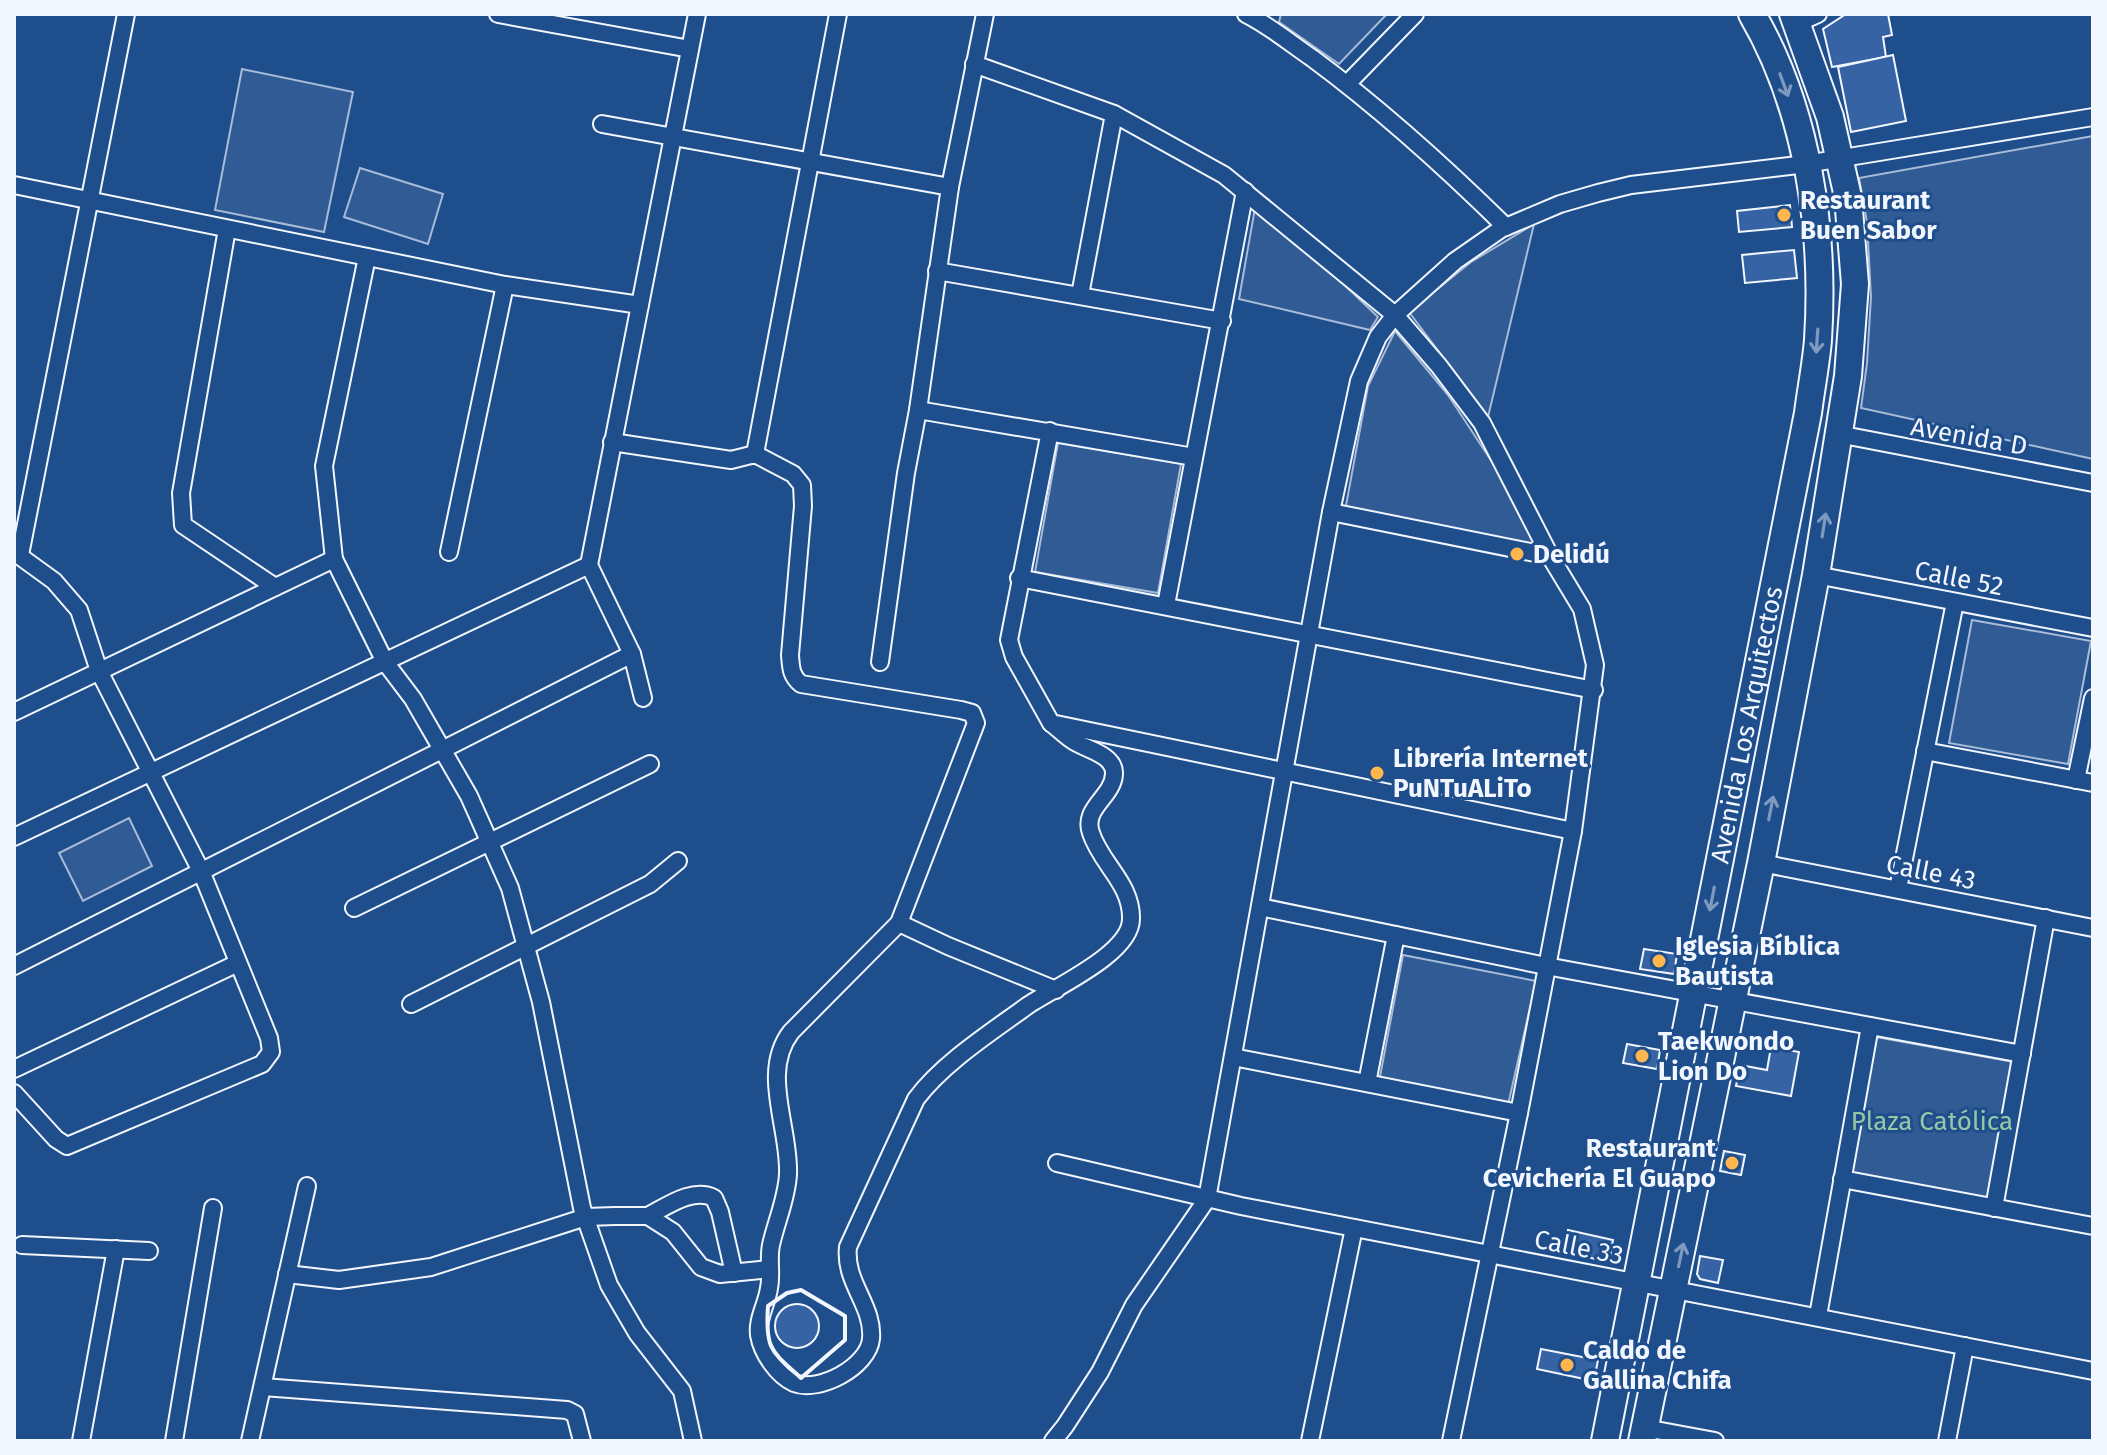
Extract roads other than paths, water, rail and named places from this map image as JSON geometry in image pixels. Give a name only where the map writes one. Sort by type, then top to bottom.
[{"type":"main road","name":"Avenida Los Arquitectos","points":[[1605,1441],[1808,413],[1818,342],[1817,238],[1806,164],[1791,105],[1773,54],[1752,14]]},
{"type":"main road","name":"Avenida Los Arquitectos","points":[[1644,1435],[1761,863],[1816,575],[1848,376],[1855,284],[1848,197],[1803,17]]},
{"type":"street","points":[[14,1093],[56,1139],[67,1146],[262,1064],[271,1052],[269,1038],[201,871],[99,671],[79,610],[54,581],[17,554],[126,14]]},
{"type":"street","points":[[498,14],[690,49]]},
{"type":"street","points":[[643,698],[632,654],[589,565],[697,14]]},
{"type":"street","points":[[755,454],[838,14]]},
{"type":"street","points":[[880,662],[950,187],[985,14]]},
{"type":"street","points":[[1246,14],[1268,19],[1451,172],[1506,227]]},
{"type":"street","points":[[1347,84],[1415,14]]},
{"type":"street","points":[[974,64],[1114,114],[1224,175],[1395,315],[1482,423],[1550,556],[1582,609],[1595,665],[1594,690],[1573,831],[1451,1441]]},
{"type":"street","points":[[1080,295],[1114,114]]},
{"type":"street","points":[[1053,1441],[1100,1372],[1134,1305],[1207,1199],[1331,512],[1359,381],[1378,337],[1395,315],[1455,261],[1506,227],[1560,204],[1631,185],[1840,159],[2093,117]]},
{"type":"street","points":[[602,124],[950,187]]},
{"type":"street","points":[[14,185],[505,285],[640,305]]},
{"type":"street","points":[[1166,605],[1245,191]]},
{"type":"street","points":[[227,229],[181,493],[183,525],[275,587]]},
{"type":"street","points":[[367,257],[324,466],[334,559],[385,662],[413,699],[469,796],[510,888],[541,1002],[586,1217],[609,1285],[637,1333],[682,1391],[693,1441]]},
{"type":"street","points":[[937,271],[1222,321]]},
{"type":"street","points":[[449,552],[505,285]]},
{"type":"street","points":[[918,410],[1194,457]]},
{"type":"street","points":[[612,442],[731,460],[755,454],[793,474],[802,485],[803,506],[790,655],[794,679],[801,684],[961,710],[972,713],[976,723],[899,923],[782,1043],[777,1057],[788,1174],[770,1248],[770,1287],[761,1314],[759,1334],[766,1355],[778,1371],[794,1383],[810,1385],[844,1373],[860,1363],[868,1352],[871,1338],[861,1296],[846,1263],[848,1247],[916,1099],[930,1080],[945,1068],[1030,1004],[1056,990],[1121,943],[1132,923],[1130,899],[1120,879],[1095,845],[1088,826],[1094,807],[1111,787],[1115,771],[1110,760],[1073,741],[1051,723],[1014,657],[1009,640],[1050,431]]},
{"type":"street","name":"Avenida D","points":[[1838,434],[2093,483]]},
{"type":"street","points":[[1331,512],[1550,556]]},
{"type":"street","points":[[14,712],[334,559]]},
{"type":"street","points":[[14,837],[589,565]]},
{"type":"street","name":"Calle 52","points":[[1816,575],[2093,628]]},
{"type":"street","points":[[1019,578],[1594,690]]},
{"type":"street","points":[[1898,889],[1955,602]]},
{"type":"street","points":[[14,966],[632,654]]},
{"type":"street","points":[[2076,780],[2093,698]]},
{"type":"street","points":[[1051,723],[1573,831]]},
{"type":"street","points":[[1925,751],[2093,783]]},
{"type":"street","points":[[354,908],[650,764]]},
{"type":"street","points":[[411,1004],[650,884],[678,861]]},
{"type":"street","name":"Calle 43","points":[[1761,863],[2093,928]]},
{"type":"street","points":[[1260,907],[1546,966],[2022,1054]]},
{"type":"street","points":[[1994,1208],[2046,918]]},
{"type":"street","points":[[899,923],[1056,990]]},
{"type":"street","points":[[1367,1083],[1396,935]]},
{"type":"street","points":[[14,1069],[238,963]]},
{"type":"street","points":[[1818,1316],[1870,1026]]},
{"type":"street","points":[[1233,1057],[1519,1113]]},
{"type":"street","name":"Calle 33","points":[[1057,1163],[1207,1199],[2093,1371]]},
{"type":"street","points":[[1842,1179],[2093,1226]]},
{"type":"street","points":[[250,1441],[307,1186]]},
{"type":"street","points":[[287,1274],[339,1280],[431,1267],[586,1217],[648,1216],[679,1199],[705,1193],[714,1198],[720,1212],[734,1273]]},
{"type":"street","points":[[174,1441],[213,1208]]},
{"type":"street","points":[[648,1216],[673,1232],[701,1267],[720,1274],[770,1269]]},
{"type":"street","points":[[1310,1441],[1354,1228]]},
{"type":"street","points":[[22,1245],[149,1251]]},
{"type":"street","points":[[81,1441],[116,1249]]},
{"type":"street","points":[[1947,1441],[1965,1346]]},
{"type":"street","points":[[263,1387],[567,1410],[575,1414],[582,1441]]},
{"type":"street","points":[[1644,1435],[1715,1441]]},
{"type":"place","name":"Restaurant Buen Sabor","points":[[1784,215]]},
{"type":"place","name":"Delidú","points":[[1517,554]]},
{"type":"place","name":"Librería Internet PuNTuALiTo","points":[[1377,773]]},
{"type":"place","name":"Iglesia Bíblica Bautista","points":[[1659,961]]},
{"type":"place","name":"Taekwondo Lion Do","points":[[1642,1056]]},
{"type":"place","name":"Restaurant Cevichería El Guapo","points":[[1732,1163]]},
{"type":"place","name":"Caldo de Gallina Chifa","points":[[1567,1365]]},
{"type":"park label","name":"Plaza Católica","points":[[1932,1121]]}]
